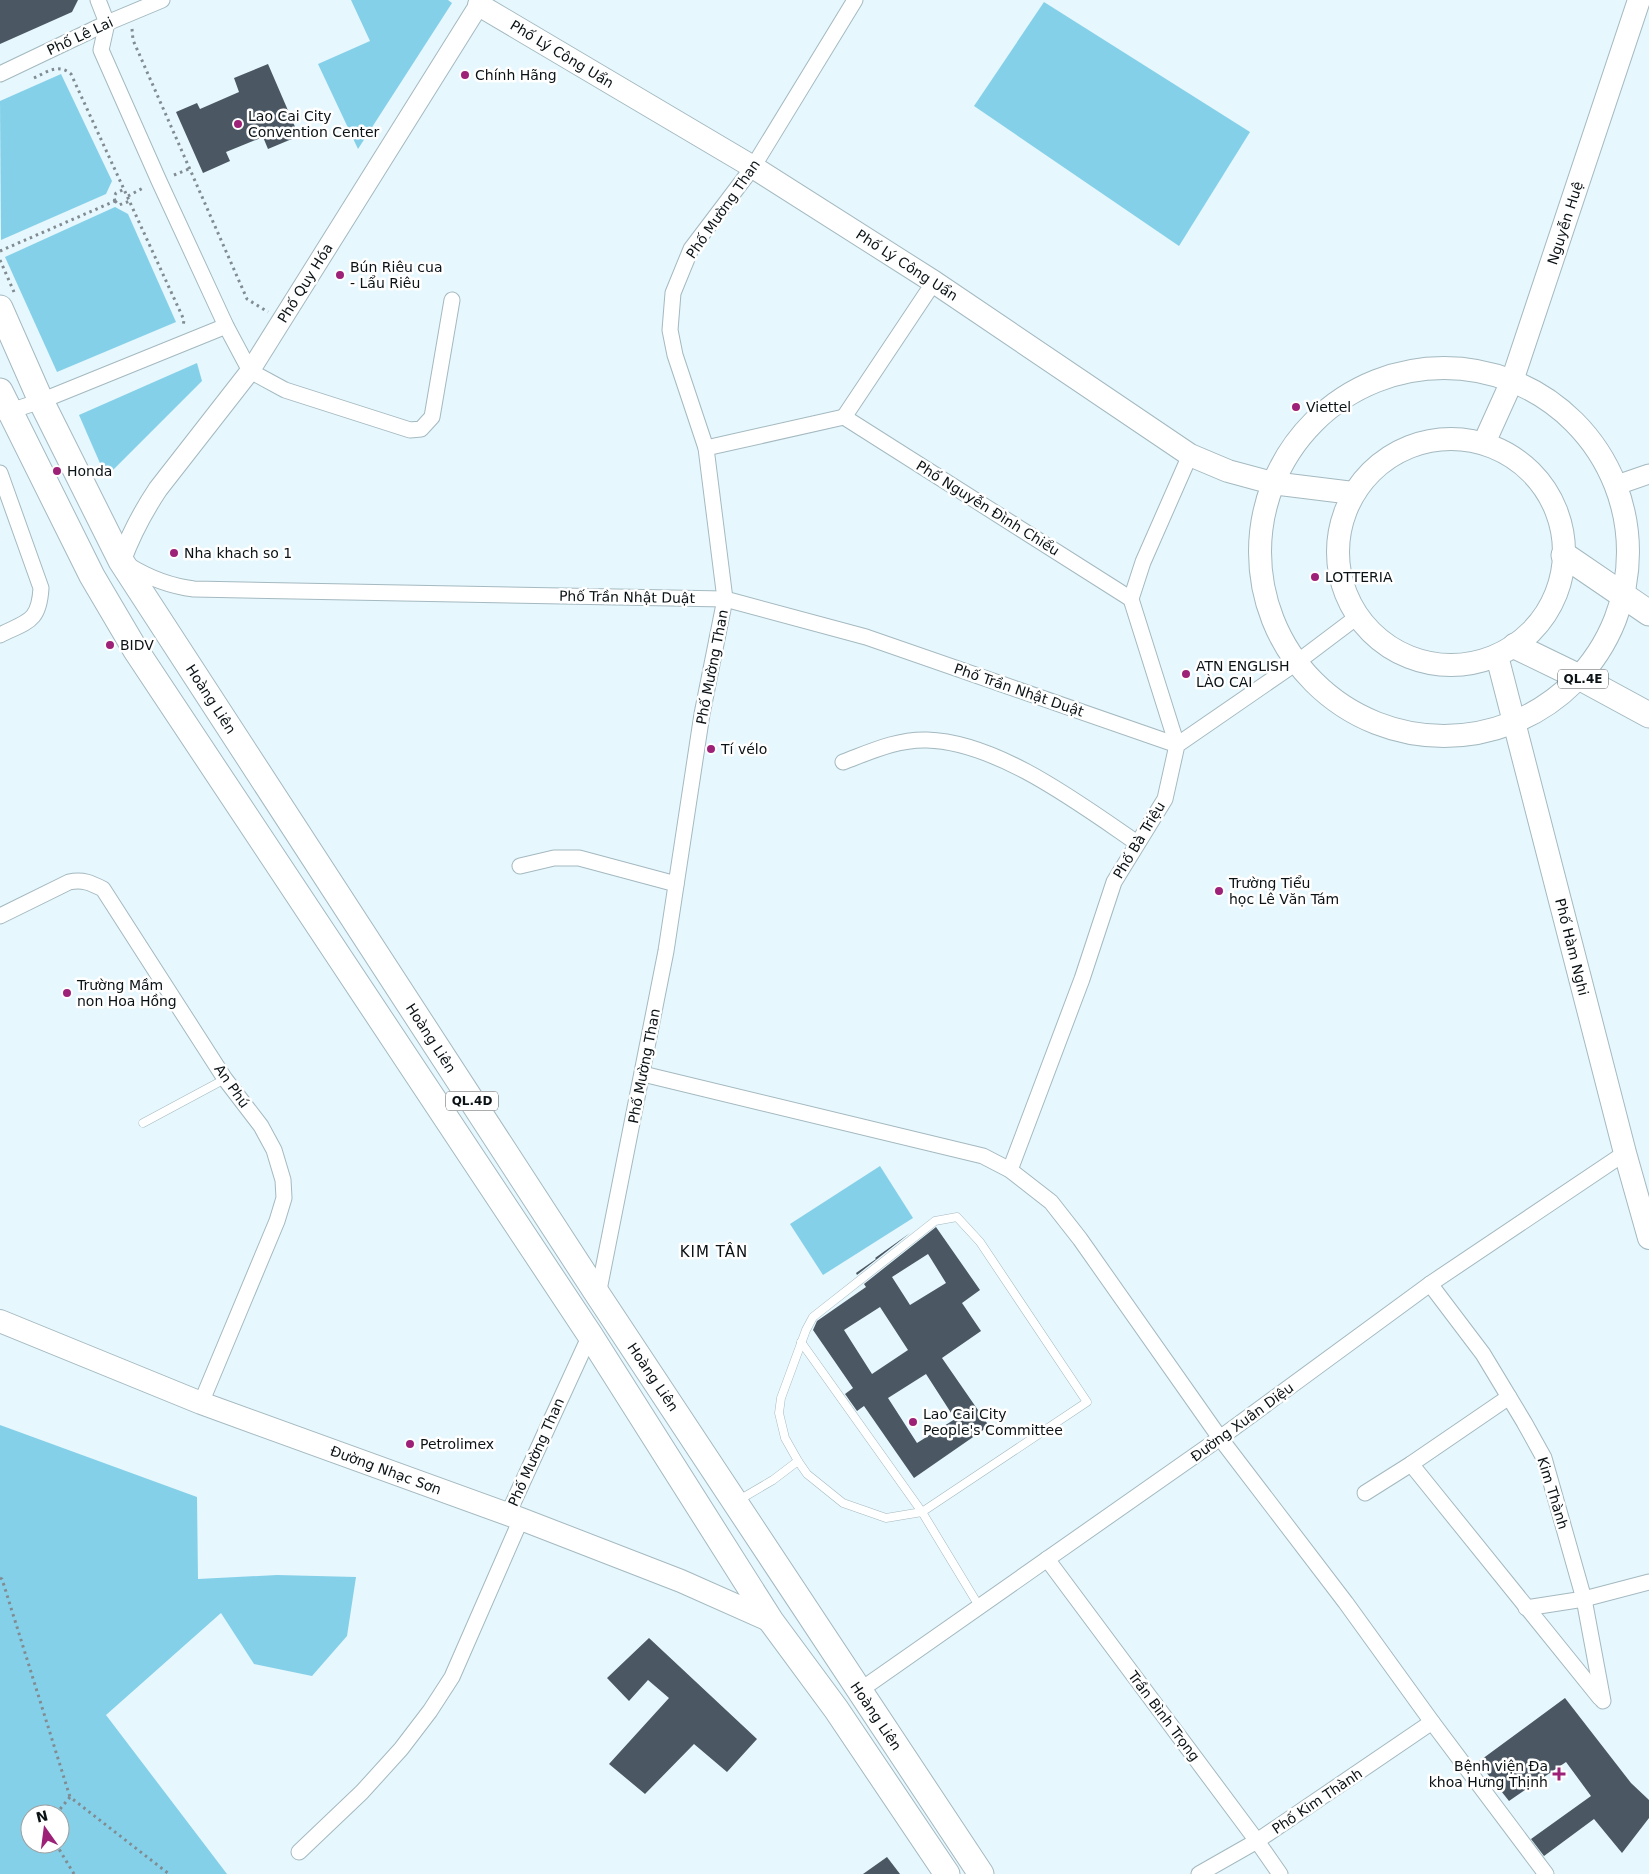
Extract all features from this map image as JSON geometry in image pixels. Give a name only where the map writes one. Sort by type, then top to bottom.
[{"type":"main road","name":"Nguyễn Huệ","points":[[1484,443],[1512,381],[1639,0]]},
{"type":"main road","name":"Phố Lý Công Uẩn","points":[[478,2],[753,167],[934,282],[1190,455],[1228,471],[1272,483],[1353,493]]},
{"type":"main road","name":"Hoàng Liên","points":[[9,304],[40,402],[121,561],[598,1295],[981,1874]]},
{"type":"main road","points":[[1432,368],[1474,370],[1512,381],[1548,399],[1576,423],[1600,452],[1617,485],[1628,527],[1628,572],[1622,596],[1606,641],[1590,666],[1568,689],[1542,708],[1514,723],[1475,734],[1434,736],[1394,730],[1356,715],[1323,692],[1296,663],[1276,630],[1264,595],[1259,558],[1262,521],[1272,483],[1291,449],[1318,417],[1352,392],[1391,376],[1432,368]]},
{"type":"main road","name":"QL.4D","points":[[3,405],[92,576],[141,658],[590,1334],[772,1621],[836,1709],[947,1874]]},
{"type":"main road","points":[[1454,438],[1484,443],[1509,454],[1531,470],[1548,491],[1560,516],[1565,542],[1564,570],[1556,595],[1543,618],[1530,633],[1506,651],[1459,665],[1420,661],[1385,645],[1357,617],[1342,588],[1336,556],[1340,523],[1353,493],[1372,470],[1396,452],[1424,441],[1454,438]]},
{"type":"main road","points":[[1564,555],[1649,613]]},
{"type":"main road","points":[[92,576],[121,561]]},
{"type":"main road","name":"QL.4E","points":[[1506,651],[1580,677],[1649,715]]},
{"type":"main road","name":"Phố Hàm Nghi","points":[[1506,651],[1514,723],[1625,1153],[1649,1238]]},
{"type":"main road","points":[[590,1334],[598,1295]]},
{"type":"main road","name":"Đường Nhạc Sơn","points":[[0,1321],[201,1403],[514,1516],[681,1581],[772,1621]]},
{"type":"main road","points":[[709,1522],[736,1502]]},
{"type":"main road","points":[[772,1621],[804,1608]]},
{"type":"main road","points":[[836,1709],[859,1691]]},
{"type":"street","points":[[98,0],[107,23],[101,50],[226,326],[250,371],[285,390],[410,430],[421,429],[432,417],[452,300]]},
{"type":"street","name":"Phố Lê Lai","points":[[0,74],[107,23],[162,0]]},
{"type":"street","name":"Phố Mường Than","points":[[598,1295],[666,950],[702,714],[725,599],[706,448],[675,355],[670,330],[673,293],[691,249],[753,167],[855,0]]},
{"type":"street","name":"Phố Quy Hóa","points":[[121,561],[133,530],[153,496],[250,371],[478,2]]},
{"type":"street","points":[[706,448],[844,417],[934,282]]},
{"type":"street","points":[[3,405],[40,402],[226,326]]},
{"type":"street","name":"Phố Nguyễn Đình Chiểu","points":[[844,417],[1131,600]]},
{"type":"street","points":[[1190,455],[1143,562],[1131,600],[1177,745],[1296,663],[1357,617]]},
{"type":"street","points":[[0,473],[41,588],[40,606],[32,619],[0,635]]},
{"type":"street","points":[[1617,485],[1649,474]]},
{"type":"street","name":"Phố Trần Nhật Duật","points":[[121,561],[158,581],[194,588],[725,599],[866,638],[1177,745]]},
{"type":"street","points":[[842,762],[892,744],[927,740],[970,746],[1005,761],[1061,792],[1137,843]]},
{"type":"street","name":"Phố Bà Triệu","points":[[1010,1170],[1082,980],[1114,882],[1165,798],[1177,745]]},
{"type":"street","points":[[520,866],[554,858],[579,858],[676,884]]},
{"type":"street","name":"An Phú","points":[[0,916],[69,882],[78,880],[87,882],[103,890],[225,1079],[261,1126],[274,1150],[283,1180],[284,1198],[277,1221],[201,1403]]},
{"type":"street","points":[[642,1074],[983,1156],[1010,1170],[1051,1202],[1080,1238],[1220,1438],[1346,1603],[1546,1874]]},
{"type":"street","name":"Đường Xuân Diệu","points":[[859,1691],[1220,1438],[1430,1284],[1625,1153]]},
{"type":"street","name":"Kim Thành","points":[[1430,1284],[1483,1354],[1544,1458],[1584,1600],[1603,1701],[1526,1608]]},
{"type":"street","name":"Phố Mường Than","points":[[299,1852],[362,1792],[401,1749],[430,1711],[452,1677],[514,1516],[590,1334]]},
{"type":"street","points":[[1365,1493],[1509,1397]]},
{"type":"street","points":[[1411,1464],[1526,1608],[1584,1600],[1649,1582]]},
{"type":"street","name":"Trần Bình Trọng","points":[[1047,1559],[1258,1841],[1280,1874]]},
{"type":"street","name":"Phố Kim Thành","points":[[1198,1874],[1258,1841],[1432,1722]]},
{"type":"lane","points":[[143,1123],[225,1079]]},
{"type":"lane","points":[[957,1217],[980,1242],[1087,1402],[922,1512],[886,1518],[843,1502],[807,1474],[785,1438],[779,1413],[781,1398],[802,1342],[813,1317],[935,1221],[957,1217]]},
{"type":"lane","points":[[802,1342],[922,1512],[979,1606]]},
{"type":"lane","points":[[736,1502],[773,1480],[798,1462]]},
{"type":"path","points":[[130,14],[133,40],[247,298],[282,320]]},
{"type":"path","points":[[33,78],[57,68],[64,68],[71,74],[184,320],[183,326],[177,331]]},
{"type":"path","points":[[124,189],[116,192],[114,197],[119,205],[130,201]]},
{"type":"path","points":[[0,251],[116,201]]},
{"type":"path","points":[[0,260],[9,304]]},
{"type":"path","points":[[0,1578],[2,1579],[70,1798],[169,1874]]},
{"type":"path","points":[[65,1804],[70,1798]]},
{"type":"path","points":[[62,1854],[74,1874]]},
{"type":"shaded area","points":[[351,0],[448,0],[452,3],[358,149],[318,64],[370,41]]},
{"type":"shaded area","points":[[1044,2],[1250,132],[1179,246],[974,106]]},
{"type":"shaded area","points":[[61,74],[112,181],[106,194],[1,240],[0,101]]},
{"type":"shaded area","points":[[115,207],[128,214],[176,322],[57,372],[5,257]]},
{"type":"shaded area","points":[[197,363],[202,381],[106,477],[79,415]]},
{"type":"shaded area","points":[[880,1166],[913,1218],[823,1275],[790,1224]]},
{"type":"shaded area","points":[[0,1425],[197,1497],[198,1579],[277,1575],[356,1577],[347,1636],[312,1676],[254,1664],[221,1613],[106,1715],[227,1874],[0,1874]]},
{"type":"building","points":[[0,0],[78,0],[72,12],[0,44]]},
{"type":"building","name":"Lao Cai City Convention Center","points":[[268,64],[299,136],[268,149],[263,137],[226,152],[230,161],[203,173],[176,112],[197,103],[200,109],[239,92],[234,78]]},
{"type":"building","points":[[936,1227],[980,1290],[962,1303],[981,1331],[942,1358],[989,1426],[914,1478],[864,1406],[857,1411],[845,1394],[853,1388],[813,1330],[817,1321],[866,1287],[864,1284]],"holes":[[[928,1254],[946,1283],[910,1305],[892,1277]],[[880,1307],[908,1350],[872,1374],[844,1330]],[[926,1374],[955,1419],[917,1443],[888,1398]]]},
{"type":"building","points":[[910,1233],[857,1275],[856,1273]]},
{"type":"building","points":[[649,1638],[757,1739],[727,1772],[694,1744],[645,1794],[609,1764],[669,1698],[648,1680],[629,1701],[607,1678]]},
{"type":"building","name":"Bệnh viện Đa khoa Hưng Thịnh","points":[[1565,1698],[1631,1783],[1649,1800],[1649,1818],[1622,1853],[1594,1819],[1544,1856],[1531,1839],[1591,1796],[1566,1762],[1509,1801],[1478,1762]]},
{"type":"building","points":[[887,1857],[900,1874],[863,1874]]},
{"type":"place","name":"Chính Hãng","points":[[465,75]]},
{"type":"place","name":"Lao Cai City Convention Center","points":[[238,124]]},
{"type":"place","name":"Bún Riêu cua - Lẩu Riêu","points":[[340,275]]},
{"type":"place","name":"Viettel","points":[[1296,407]]},
{"type":"place","name":"Honda","points":[[57,471]]},
{"type":"place","name":"Nha khach so 1","points":[[174,553]]},
{"type":"place","name":"LOTTERIA","points":[[1315,577]]},
{"type":"place","name":"BIDV","points":[[110,645]]},
{"type":"place","name":"ATN ENGLISH LÀO CAI","points":[[1186,674]]},
{"type":"place","name":"Tí vélo","points":[[711,749]]},
{"type":"place","name":"Trường Tiểu học Lê Văn Tám","points":[[1219,891]]},
{"type":"place","name":"Trường Mầm non Hoa Hồng","points":[[67,993]]},
{"type":"place","name":"Lao Cai City People's Committee","points":[[913,1422]]},
{"type":"place","name":"Petrolimex","points":[[410,1444]]},
{"type":"place","name":"Bệnh viện Đa khoa Hưng Thịnh","points":[[1559,1774]]},
{"type":"district","name":"KIM TÂN","points":[[714,1252]]}]
